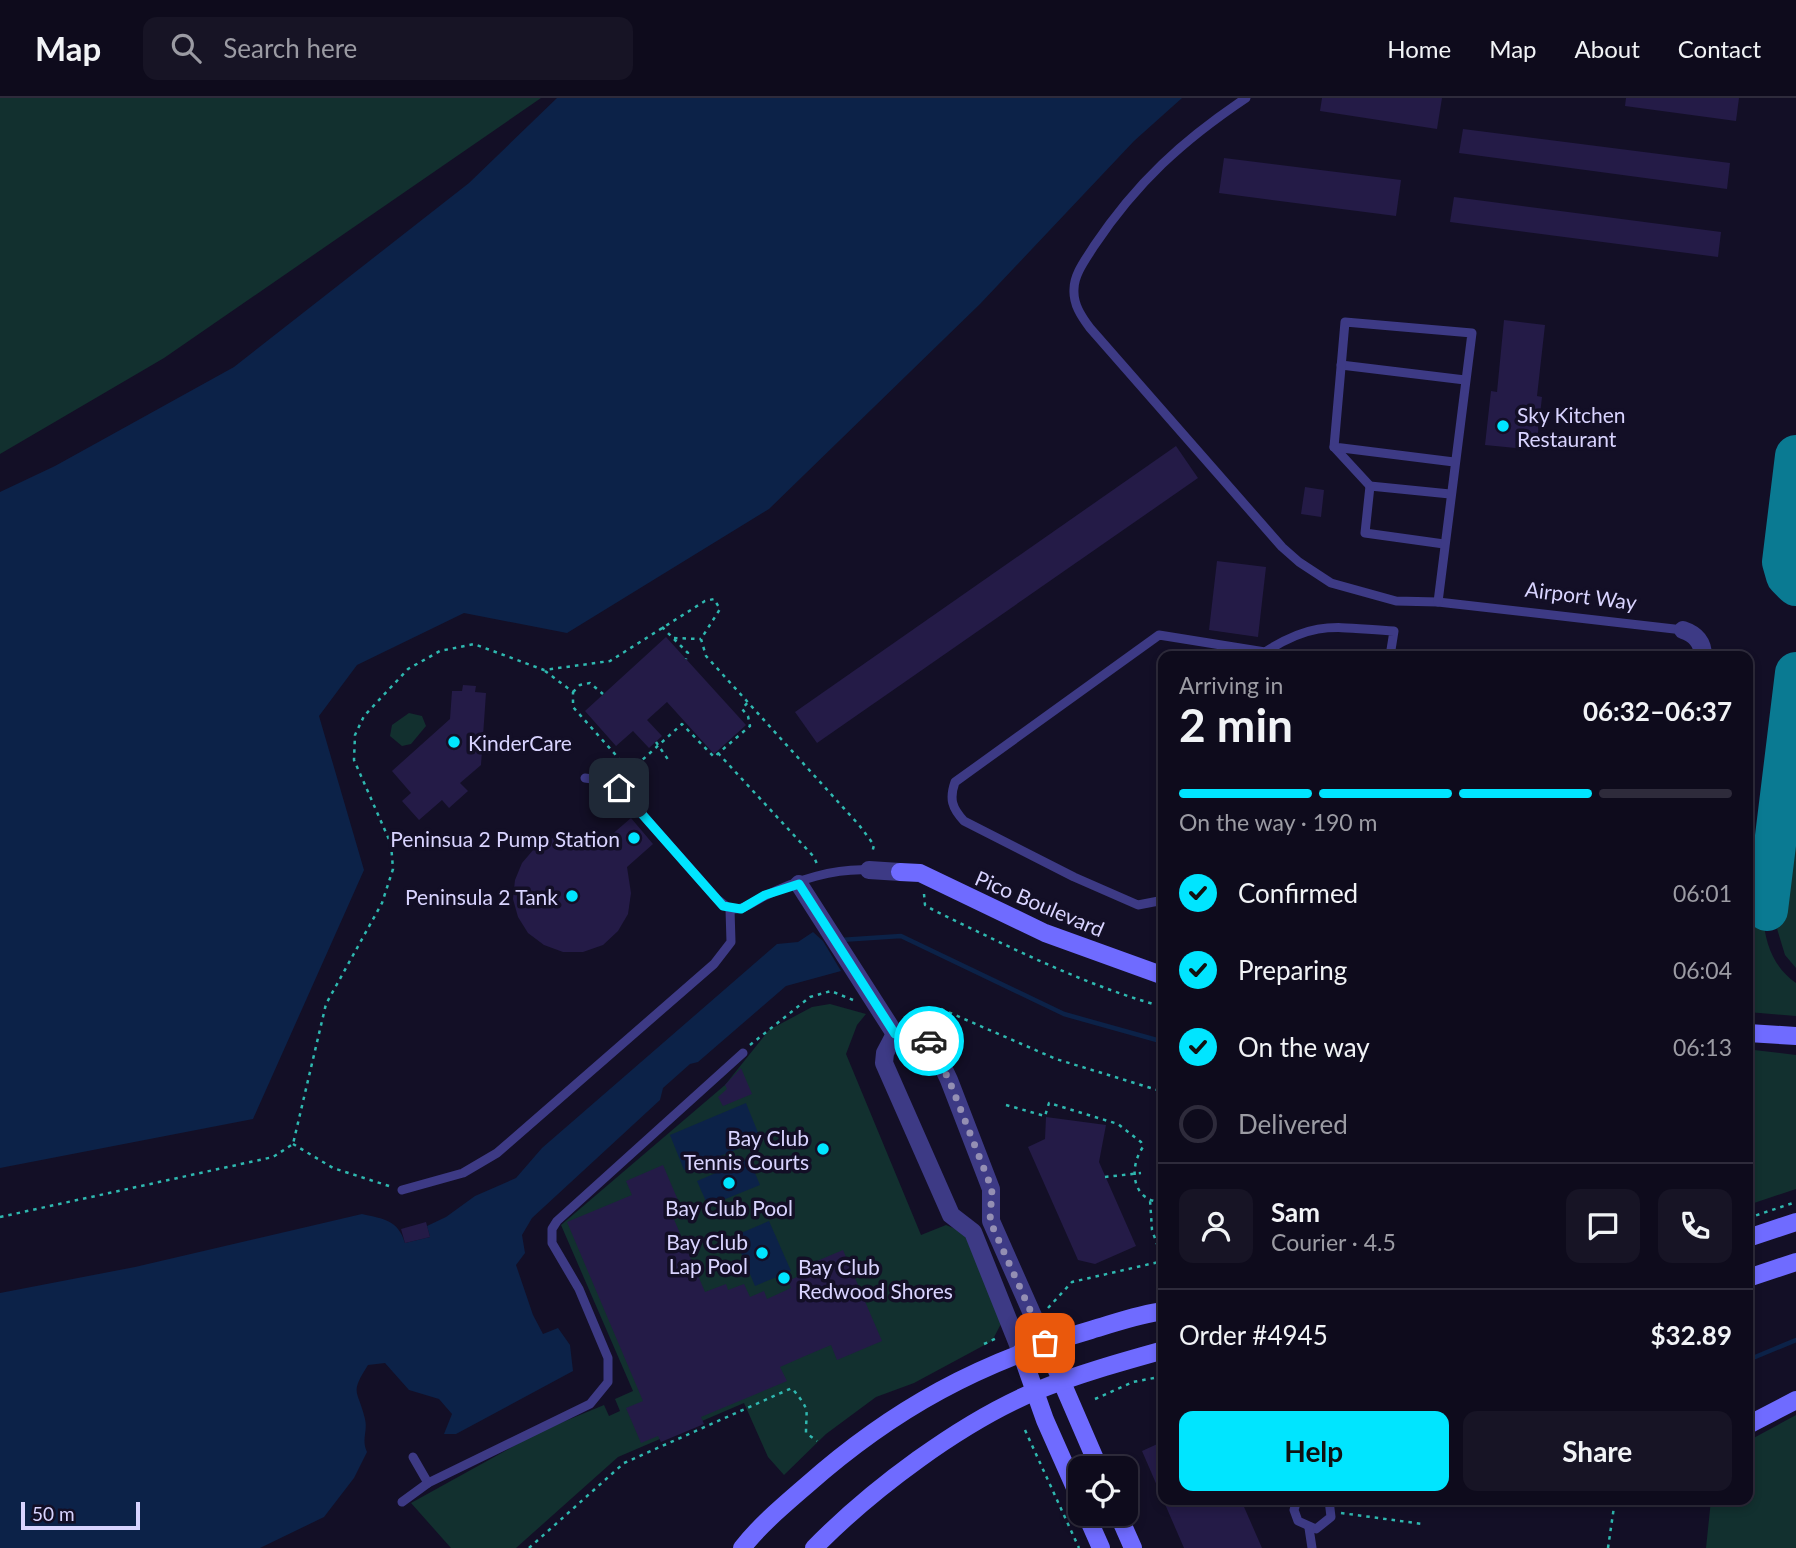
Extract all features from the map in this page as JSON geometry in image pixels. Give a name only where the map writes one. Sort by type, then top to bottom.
[{"type":"main road","name":"Pico Boulevard","points":[[900,872],[920,873],[1045,933],[1158,974]]},
{"type":"main road","points":[[1753,1034],[1796,1036]]},
{"type":"main road","points":[[1753,1236],[1796,1222]]},
{"type":"main road","points":[[1753,1276],[1796,1262]]},
{"type":"main road","points":[[742,1548],[758,1528],[829,1465],[882,1424],[969,1375],[1021,1352],[1158,1313]]},
{"type":"main road","points":[[1045,1343],[1094,1456]]},
{"type":"main road","points":[[1021,1352],[1068,1470]]},
{"type":"main road","points":[[814,1548],[865,1501],[909,1467],[1006,1406],[1063,1381],[1158,1352]]},
{"type":"main road","points":[[1753,1422],[1796,1400]]},
{"type":"main road","points":[[1091,1526],[1101,1548]]},
{"type":"main road","points":[[1123,1526],[1133,1548]]},
{"type":"street","name":"Airport Way","points":[[1683,630],[1693,633],[1702,651]]},
{"type":"street","points":[[869,870],[900,872]]},
{"type":"street","points":[[799,884],[895,1034]]},
{"type":"street","points":[[895,1034],[915,1033],[932,1044],[992,1189],[990,1221],[1045,1343]]},
{"type":"street","points":[[895,1034],[885,1053],[884,1063],[951,1215],[964,1222],[979,1244],[1021,1352]]},
{"type":"lane","name":"Airport Way","points":[[1245,98],[1194,133],[1140,185],[1083,264],[1073,289],[1079,313],[1299,562],[1331,583],[1396,600],[1437,602],[1683,630]]},
{"type":"lane","points":[[1437,602],[1472,333],[1345,322],[1334,447],[1370,486],[1450,494]]},
{"type":"lane","points":[[1341,365],[1465,380]]},
{"type":"lane","points":[[1334,447],[1454,463]]},
{"type":"lane","points":[[1370,486],[1364,533],[1444,544]]},
{"type":"lane","points":[[1266,651],[1290,635],[1317,627],[1394,631],[1391,651]]},
{"type":"lane","points":[[1158,901],[1138,905],[964,821],[954,809],[950,794],[955,782],[1159,635],[1259,651]]},
{"type":"lane","points":[[585,778],[606,781],[619,788],[717,899],[730,909],[741,909],[765,895],[821,874],[843,868],[869,870]]},
{"type":"lane","points":[[401,1190],[463,1173],[497,1153],[714,964],[731,942],[730,909]]},
{"type":"lane","points":[[402,1502],[428,1483],[590,1404],[603,1392],[610,1374],[608,1359],[579,1289],[552,1243],[552,1230],[557,1221],[743,1053]]},
{"type":"lane","points":[[413,1457],[428,1483]]},
{"type":"lane","points":[[1296,1505],[1295,1516],[1309,1528],[1316,1529],[1327,1522],[1332,1512],[1330,1505]]},
{"type":"lane","points":[[1309,1528],[1312,1548]]},
{"type":"path","points":[[544,670],[610,661],[662,627],[714,599],[720,609],[701,639],[706,656],[859,825],[874,845],[869,870]]},
{"type":"path","points":[[662,627],[688,653],[686,660]]},
{"type":"path","points":[[674,638],[701,639]]},
{"type":"path","points":[[0,1217],[273,1157],[293,1144],[326,1004],[382,903],[393,869],[391,844],[354,760],[353,743],[358,726],[408,670],[440,651],[474,644],[544,670],[573,692]]},
{"type":"path","points":[[603,694],[590,682],[580,685],[573,692],[573,707],[630,771],[682,724],[714,757],[750,726],[748,716],[742,709],[748,702]]},
{"type":"path","points":[[658,743],[669,761]]},
{"type":"path","points":[[718,753],[814,857],[821,874]]},
{"type":"path","points":[[920,873],[925,905],[935,911],[1090,983],[1158,1005]]},
{"type":"path","points":[[743,1053],[781,1017],[822,992],[831,991],[880,1008]]},
{"type":"path","points":[[924,1037],[939,1008],[1056,1059],[1158,1090]]},
{"type":"path","points":[[1006,1105],[1045,1116],[1049,1103],[1118,1124],[1141,1142],[1143,1147],[1136,1157],[1133,1174],[1140,1191],[1150,1200],[1158,1201]]},
{"type":"path","points":[[293,1144],[333,1168],[401,1190]]},
{"type":"path","points":[[1105,1177],[1141,1173]]},
{"type":"path","points":[[1150,1200],[1152,1230],[1157,1246]]},
{"type":"path","points":[[1753,1216],[1796,1202]]},
{"type":"path","points":[[1045,1311],[1072,1282],[1158,1262]]},
{"type":"path","points":[[984,1344],[999,1337]]},
{"type":"path","points":[[1095,1399],[1133,1382],[1158,1377]]},
{"type":"path","points":[[529,1548],[624,1463],[792,1388],[806,1406],[809,1417],[806,1433],[817,1441]]},
{"type":"path","points":[[1025,1430],[1079,1548]]},
{"type":"path","points":[[1608,1548],[1614,1505]]},
{"type":"green space","points":[[0,98],[541,98],[164,358],[0,454]]},
{"type":"green space","points":[[409,713],[422,716],[426,726],[411,744],[402,746],[390,736],[392,725]]},
{"type":"green space","points":[[1796,768],[1796,968],[1785,955],[1775,922]]},
{"type":"green space","points":[[1753,915],[1763,916],[1772,954],[1781,970],[1796,983],[1796,1016],[1753,1012]]},
{"type":"green space","name":"Bay Club Redwood Shores","points":[[830,1004],[866,1014],[857,1025],[846,1054],[921,1235],[946,1225],[965,1233],[1003,1320],[992,1341],[914,1383],[876,1397],[826,1434],[784,1475],[768,1457],[744,1403],[618,1457],[516,1548],[451,1548],[411,1503],[541,1431],[604,1405],[609,1416],[620,1411],[615,1399],[633,1391],[561,1225],[725,1085],[769,1030],[812,1007]]},
{"type":"green space","points":[[1754,1050],[1796,1055],[1796,1189],[1753,1203]]},
{"type":"green space","points":[[1796,1415],[1796,1548],[1706,1548],[1710,1505],[1753,1505],[1753,1438]]},
{"type":"water","points":[[557,98],[1182,98],[1134,141],[980,304],[769,509],[567,633],[464,613],[357,665],[319,716],[364,870],[253,1119],[0,1168],[0,492],[55,466],[234,367],[469,183]]},
{"type":"water","points":[[813,932],[823,941],[841,971],[786,986],[698,1062],[690,1064],[663,1088],[660,1100],[532,1218],[522,1235],[525,1253],[516,1265],[533,1315],[543,1334],[558,1328],[570,1345],[573,1371],[456,1434],[444,1434],[452,1414],[439,1399],[409,1390],[385,1363],[368,1365],[357,1387],[365,1419],[367,1452],[354,1478],[324,1517],[260,1548],[0,1548],[0,1293],[135,1267],[362,1214],[394,1225],[405,1243],[430,1237],[427,1226],[446,1217],[475,1196],[516,1178],[542,1148],[777,944],[798,942]]},
{"type":"water","points":[[746,1103],[761,1140],[684,1170],[670,1135]]},
{"type":"water","name":"Bay Club Pool","points":[[749,1159],[760,1185],[708,1206],[697,1181]]},
{"type":"water","name":"Bay Club Lap Pool","points":[[769,1221],[791,1271],[755,1286],[734,1236]]},
{"type":"building","points":[[1322,98],[1442,98],[1437,129],[1320,111]]},
{"type":"building","points":[[1626,98],[1739,98],[1736,121],[1625,106]]},
{"type":"building","points":[[1463,129],[1730,163],[1727,189],[1459,153]]},
{"type":"building","points":[[1224,158],[1401,180],[1396,216],[1219,193]]},
{"type":"building","points":[[1454,197],[1721,232],[1718,257],[1450,222]]},
{"type":"building","points":[[1504,320],[1545,325],[1537,396],[1542,397],[1536,450],[1485,445],[1491,391],[1497,392]]},
{"type":"building","points":[[1176,446],[1198,478],[817,743],[795,712]]},
{"type":"building","points":[[1305,487],[1324,490],[1321,517],[1301,514]]},
{"type":"building","points":[[1217,561],[1266,567],[1258,637],[1209,630]]},
{"type":"building","points":[[666,637],[746,725],[714,754],[667,702],[647,720],[662,736],[649,748],[633,731],[616,746],[585,711]]},
{"type":"building","name":"KinderCare","points":[[463,685],[476,686],[475,692],[486,693],[481,765],[460,783],[468,791],[449,808],[442,800],[419,820],[402,801],[411,793],[392,771],[450,719],[452,691],[462,691]]},
{"type":"building","name":"Peninsula 2 Tank","points":[[631,818],[653,844],[627,867],[631,893],[628,914],[618,931],[603,945],[583,952],[563,952],[544,945],[528,933],[518,917],[513,899],[515,880],[522,863],[534,849],[549,839],[567,835],[586,836],[602,843]]},
{"type":"building","points":[[741,1068],[752,1094],[723,1106],[718,1097]]},
{"type":"building","points":[[1046,1117],[1106,1125],[1099,1162],[1136,1246],[1095,1264],[1078,1260],[1028,1147],[1045,1139]]},
{"type":"building","name":"Bay Club Redwood Shores","points":[[663,1165],[680,1205],[670,1210],[705,1292],[726,1284],[728,1290],[744,1284],[750,1297],[764,1291],[767,1299],[791,1288],[788,1281],[801,1275],[798,1269],[843,1250],[882,1341],[837,1360],[831,1345],[805,1356],[780,1367],[787,1381],[701,1417],[704,1424],[661,1442],[658,1436],[641,1443],[626,1408],[643,1401],[567,1222],[632,1195],[626,1181]]},
{"type":"building","points":[[426,1222],[430,1237],[405,1243],[401,1229]]},
{"type":"building","points":[[1158,1444],[1158,1488],[1142,1451]]},
{"type":"building","points":[[1165,1505],[1243,1505],[1262,1548],[1184,1548]]},
{"type":"waterway","points":[[840,940],[901,936],[1064,1014],[1158,1040]]},
{"type":"waterway","points":[[1753,1358],[1796,1340]]},
{"type":"taxiway","points":[[1796,456],[1783,562],[1787,576],[1796,585]]},
{"type":"taxiway","points":[[1767,910],[1796,673]]},
{"type":"way so far","points":[[929,1041],[949,1080],[992,1189],[990,1221],[1045,1343]]},
{"type":"place","name":"Sky Kitchen Restaurant","points":[[1503,426]]},
{"type":"place","name":"KinderCare","points":[[454,742]]},
{"type":"place","name":"Peninsua 2 Pump Station","points":[[634,838]]},
{"type":"place","name":"Peninsula 2 Tank","points":[[572,896]]},
{"type":"place","name":"Bay Club Tennis Courts","points":[[823,1149]]},
{"type":"place","name":"Bay Club Pool","points":[[729,1183]]},
{"type":"place","name":"Bay Club Lap Pool","points":[[762,1253]]},
{"type":"place","name":"Bay Club Redwood Shores","points":[[784,1278]]},
{"type":"route","points":[[619,788],[723,906],[741,909],[765,895],[799,884],[895,1034],[915,1033],[929,1041]]}]
